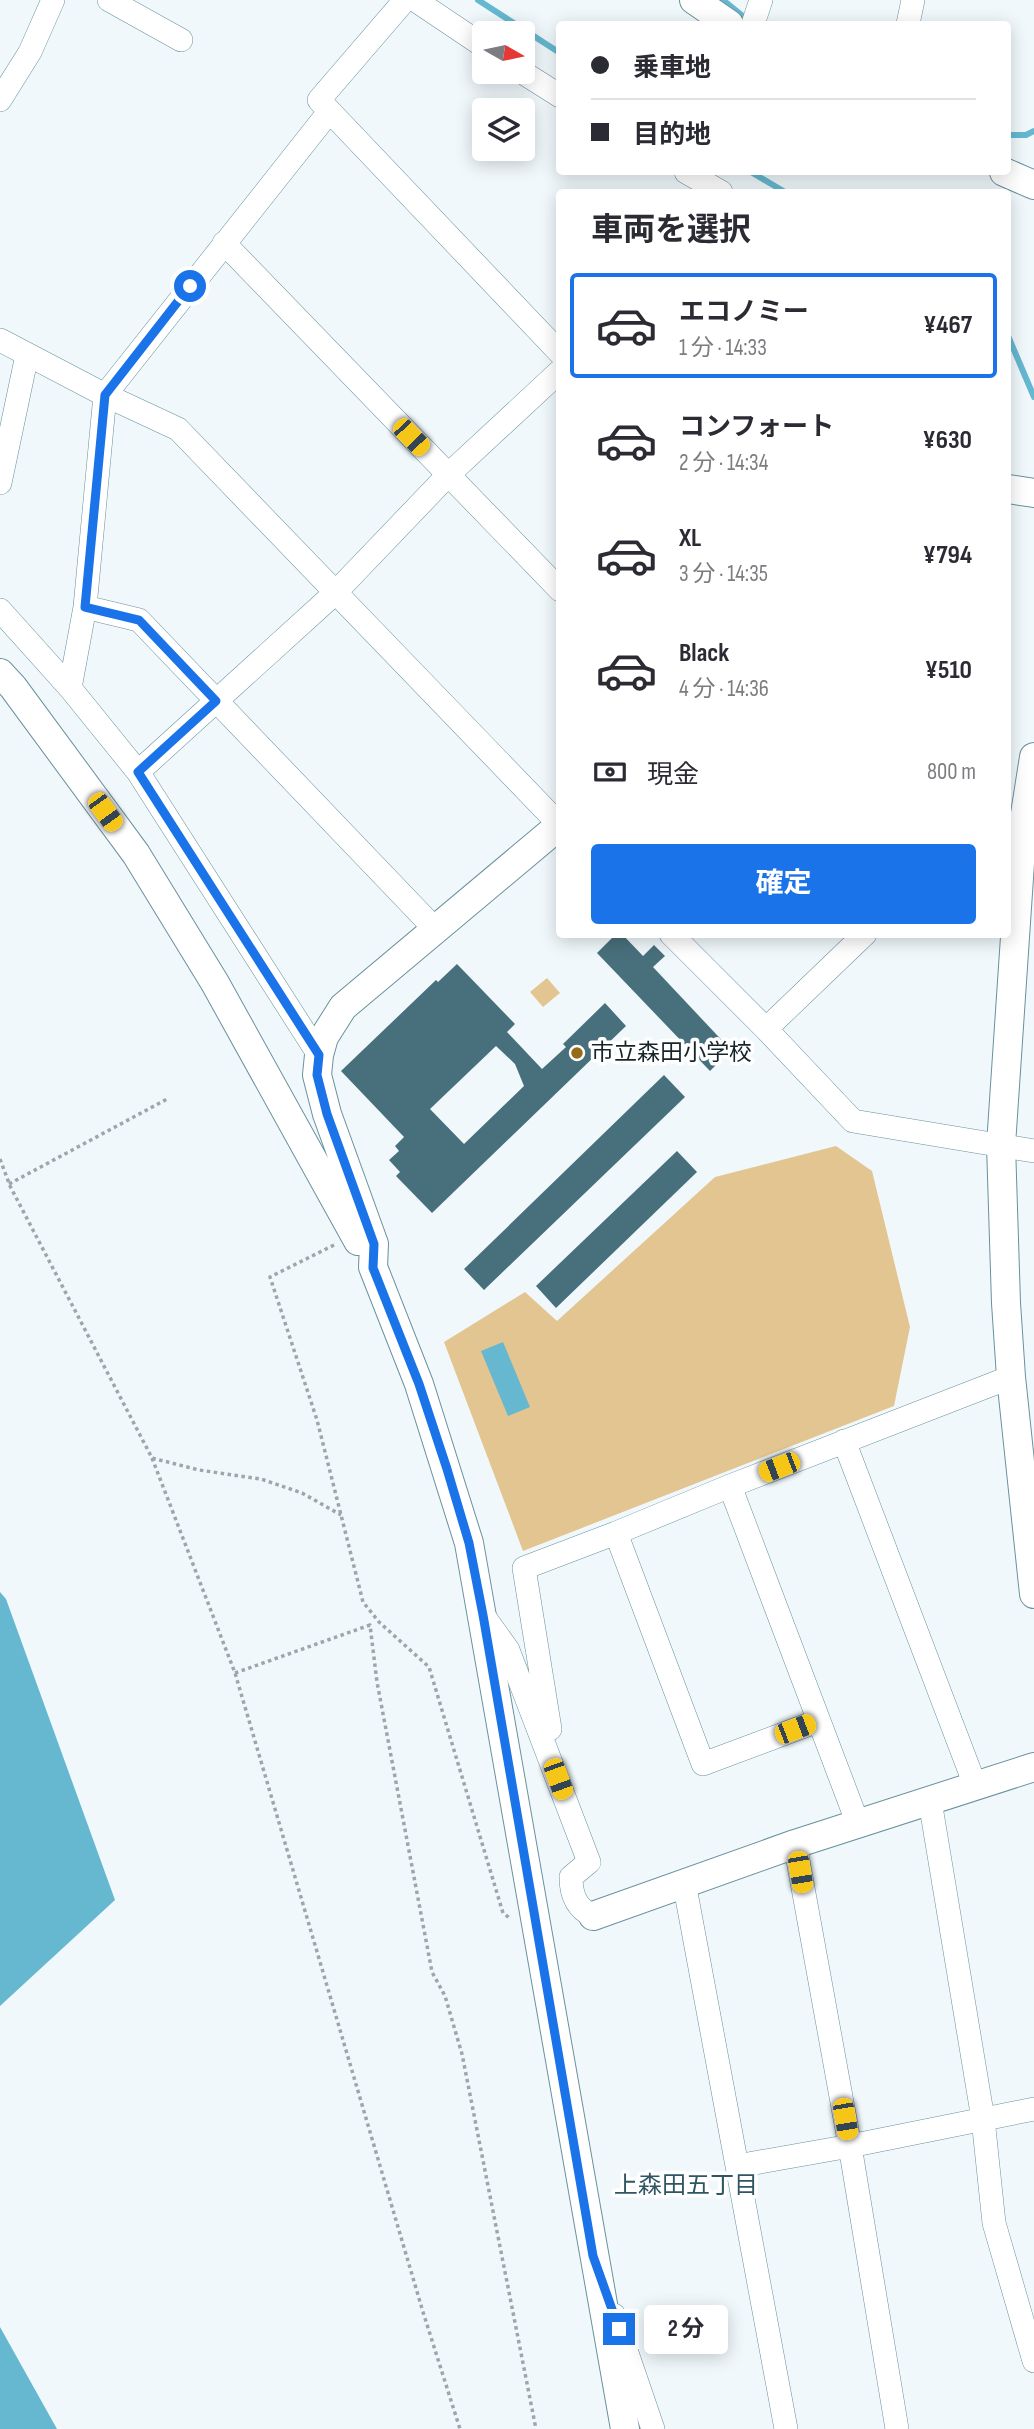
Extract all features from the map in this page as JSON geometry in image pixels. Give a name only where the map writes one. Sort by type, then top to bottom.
[{"type":"street","points":[[0,100],[30,52],[53,0]]},
{"type":"street","points":[[108,0],[181,40]]},
{"type":"street","points":[[405,0],[319,100],[556,349]]},
{"type":"street","points":[[415,0],[472,38]]},
{"type":"street","points":[[694,0],[725,21]]},
{"type":"street","points":[[753,21],[761,0]]},
{"type":"street","points":[[909,21],[913,0]]},
{"type":"street","points":[[536,81],[556,93]]},
{"type":"street","points":[[70,688],[85,607],[105,395],[329,112]]},
{"type":"street","points":[[691,175],[712,189]]},
{"type":"street","points":[[1010,175],[1034,185]]},
{"type":"street","points":[[224,243],[556,586]]},
{"type":"street","points":[[0,340],[105,395],[178,429],[556,821]]},
{"type":"street","points":[[0,483],[27,355]]},
{"type":"street","points":[[138,772],[335,593],[448,475],[556,375]]},
{"type":"street","points":[[1011,490],[1034,494]]},
{"type":"street","points":[[85,607],[139,620],[435,929]]},
{"type":"street","points":[[0,610],[70,688],[138,772],[319,1055]]},
{"type":"street","points":[[4,680],[136,854],[215,983],[373,1268],[419,1384],[469,1543],[625,2429]]},
{"type":"street","points":[[1034,757],[1021,833],[1000,1145],[1011,1377],[1023,1511],[1034,1594]]},
{"type":"street","points":[[373,1268],[374,1244],[327,1114],[317,1075],[324,1037],[343,1007],[556,828]]},
{"type":"street","points":[[675,938],[853,1121],[1034,1151]]},
{"type":"street","points":[[766,1029],[861,938]]},
{"type":"street","points":[[558,1779],[524,1568],[1011,1377]]},
{"type":"street","points":[[844,1441],[975,1785]]},
{"type":"street","points":[[730,1486],[858,1824]]},
{"type":"street","points":[[616,1533],[703,1764],[818,1721]]},
{"type":"street","points":[[483,1615],[508,1650],[589,1862],[571,1877],[571,1894],[583,1912],[593,1916],[795,1844],[1034,1767]]},
{"type":"street","points":[[930,1801],[983,2119],[994,2223],[1034,2361]]},
{"type":"street","points":[[795,1844],[850,2146],[897,2429]]},
{"type":"street","points":[[684,1882],[786,2429]]},
{"type":"street","points":[[737,2166],[1034,2109]]},
{"type":"street","points":[[593,2256],[653,2429]]},
{"type":"path","points":[[10,1186],[169,1097]]},
{"type":"path","points":[[0,1159],[10,1186]]},
{"type":"path","points":[[0,1169],[152,1458],[235,1673],[460,2429]]},
{"type":"path","points":[[355,1234],[270,1277],[317,1420],[363,1602],[379,1622],[429,1667],[503,1913],[538,1938]]},
{"type":"path","points":[[152,1458],[199,1470],[261,1479],[302,1493],[341,1516]]},
{"type":"path","points":[[235,1673],[370,1625],[377,1682],[432,1972],[445,1996],[462,2054],[536,2429]]},
{"type":"shaded area","points":[[547,978],[560,993],[543,1007],[530,992]]},
{"type":"shaded area","points":[[836,1146],[872,1171],[910,1327],[894,1406],[523,1551],[444,1342],[525,1292],[557,1321],[715,1177]]},
{"type":"water","points":[[503,1342],[530,1407],[508,1416],[481,1351]]},
{"type":"water","points":[[0,1592],[6,1599],[115,1900],[0,2006]]},
{"type":"water","points":[[0,2327],[57,2429],[0,2429]]},
{"type":"building","points":[[612,938],[626,938],[643,956],[654,945],[665,956],[653,967],[731,1050],[710,1071],[597,953]]},
{"type":"building","points":[[457,964],[515,1024],[507,1032],[542,1069],[566,1047],[563,1044],[605,1003],[626,1026],[432,1213],[396,1176],[400,1172],[389,1160],[399,1151],[395,1146],[404,1137],[341,1071],[436,980],[438,982]],"holes":[[[496,1046],[515,1064],[524,1086],[464,1144],[430,1109]]]},
{"type":"building","points":[[664,1075],[685,1097],[484,1290],[464,1269]]},
{"type":"building","points":[[677,1151],[697,1172],[556,1308],[536,1286]]},
{"type":"waterway","points":[[478,0],[556,50]]},
{"type":"waterway","points":[[723,0],[749,21]]},
{"type":"waterway","points":[[1011,135],[1026,135],[1034,131]]},
{"type":"waterway","points":[[756,175],[780,189]]},
{"type":"waterway","points":[[1011,343],[1034,397]]},
{"type":"place","name":"市立森田小学校","points":[[577,1053]]},
{"type":"district","name":"上森田五丁目","points":[[686,2185]]},
{"type":"route","points":[[190,286],[105,395],[85,607],[139,620],[216,701],[138,772],[319,1055],[317,1075],[327,1114],[374,1244],[373,1268],[419,1384],[447,1469],[469,1543],[483,1615],[593,2256],[619,2329]]}]
